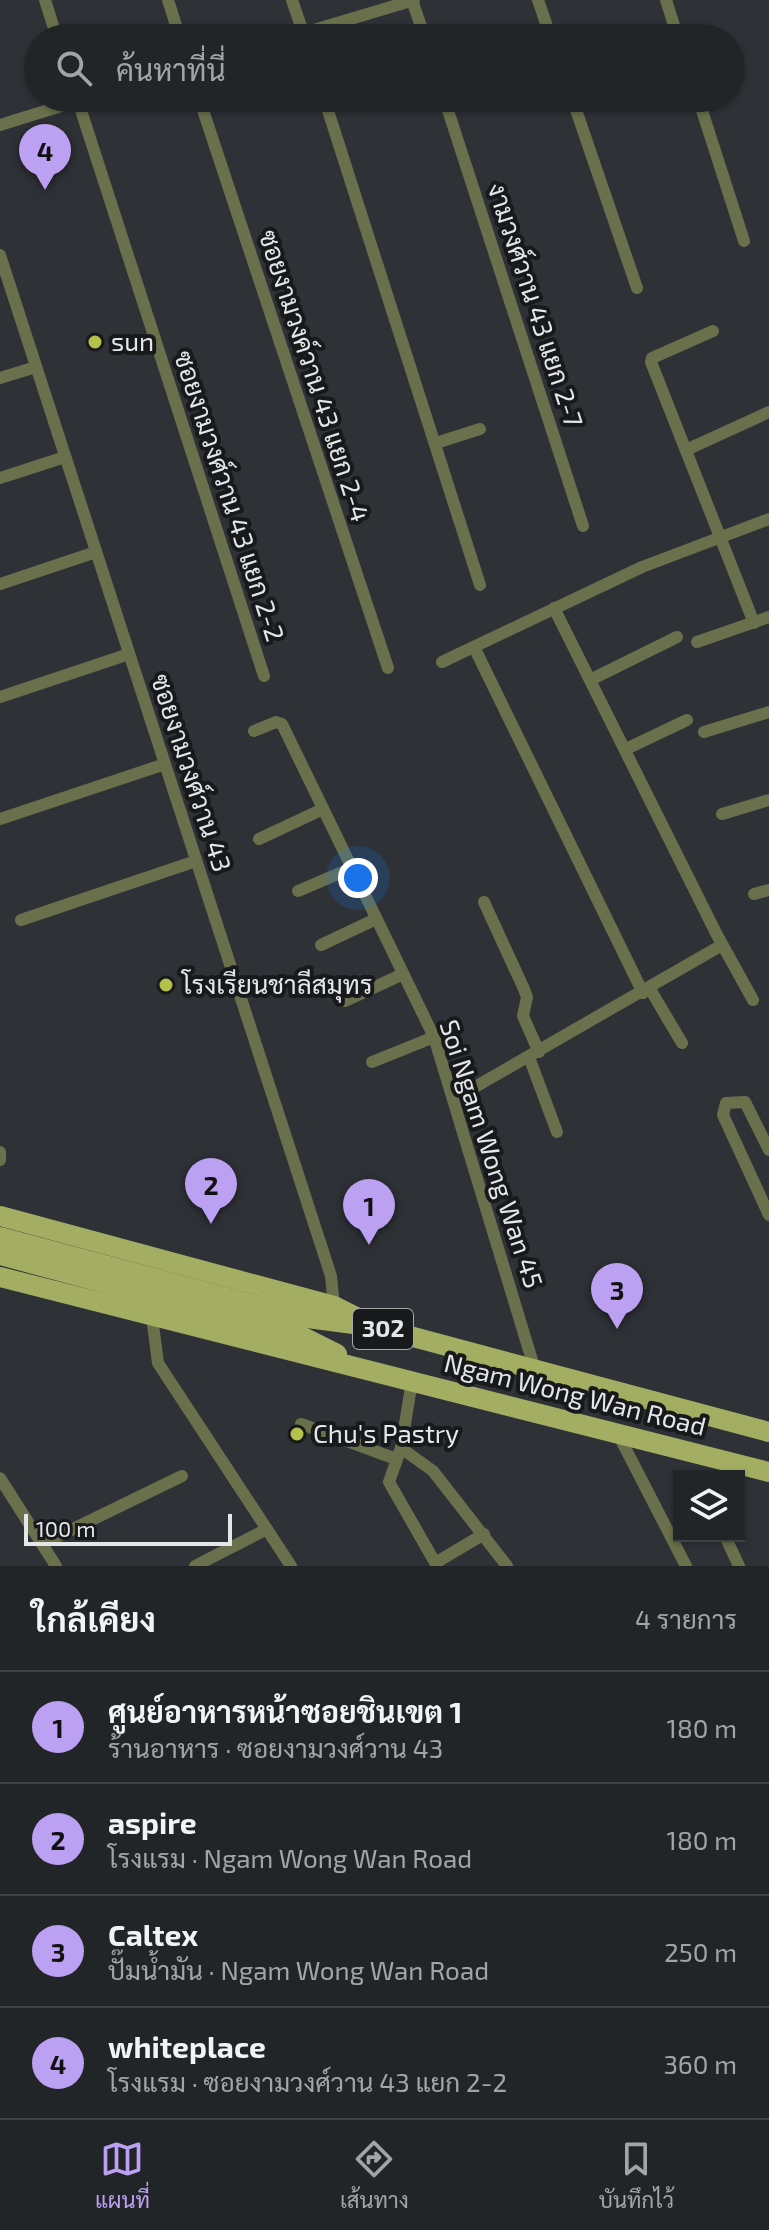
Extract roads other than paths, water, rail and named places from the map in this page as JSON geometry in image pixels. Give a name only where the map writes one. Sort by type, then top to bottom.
[{"type":"main road","name":"Ngam Wong Wan Road","points":[[0,1216],[334,1306],[376,1327]]},
{"type":"main road","name":"Ngam Wong Wan Road","points":[[0,1237],[218,1304],[301,1336],[367,1370]]},
{"type":"main road","name":"Ngam Wong Wan Road","points":[[0,1255],[218,1304],[376,1327],[769,1432]]},
{"type":"main road","name":"Ngam Wong Wan Road","points":[[0,1277],[616,1431],[734,1470]]},
{"type":"main road","name":"Ngam Wong Wan Road","points":[[745,1471],[769,1472]]},
{"type":"street","points":[[45,0],[53,24]]},
{"type":"street","points":[[168,0],[176,24]]},
{"type":"street","points":[[292,0],[300,24]]},
{"type":"street","points":[[340,24],[413,0],[421,24]]},
{"type":"street","points":[[538,0],[546,24]]},
{"type":"street","points":[[666,0],[674,24]]},
{"type":"street","points":[[0,125],[40,112]]},
{"type":"street","name":"ซอยงามวงศ์วาน 43 แยก 2-2","points":[[84,112],[264,676]]},
{"type":"street","name":"ซอยงามวงค์วาน 43 แยก 2-4","points":[[204,112],[388,668]]},
{"type":"street","points":[[329,112],[480,585]]},
{"type":"street","name":"งามวงศ์วาน 43 แยก 2-7","points":[[449,112],[583,526]]},
{"type":"street","points":[[577,112],[637,288]]},
{"type":"street","points":[[703,112],[744,241]]},
{"type":"street","name":"ซอยงามวงศ์วาน 43","points":[[0,255],[331,1276],[334,1306]]},
{"type":"street","points":[[713,331],[651,360],[754,623]]},
{"type":"street","points":[[0,378],[36,367]]},
{"type":"street","points":[[686,450],[769,412]]},
{"type":"street","points":[[436,443],[480,429]]},
{"type":"street","points":[[0,478],[65,457]]},
{"type":"street","points":[[442,662],[554,608],[720,536],[769,519]]},
{"type":"street","points":[[0,584],[96,552]]},
{"type":"street","points":[[554,608],[722,945],[753,1000]]},
{"type":"street","points":[[697,642],[769,617]]},
{"type":"street","points":[[590,680],[677,637]]},
{"type":"street","points":[[474,647],[647,991],[682,1043]]},
{"type":"street","points":[[0,697],[129,654]]},
{"type":"street","points":[[704,732],[769,712]]},
{"type":"street","points":[[626,749],[687,720]]},
{"type":"street","name":"Soi Ngam Wong Wan 45","points":[[254,731],[275,722],[282,724],[434,1037],[535,1370]]},
{"type":"street","points":[[0,819],[165,764]]},
{"type":"street","points":[[722,814],[769,800]]},
{"type":"street","points":[[259,839],[323,809]]},
{"type":"street","points":[[21,920],[196,861]]},
{"type":"street","points":[[298,891],[352,868]]},
{"type":"street","points":[[754,894],[769,890]]},
{"type":"street","points":[[484,902],[527,997],[523,1016],[557,1132]]},
{"type":"street","points":[[321,945],[376,919]]},
{"type":"street","points":[[454,1099],[647,991],[722,945]]},
{"type":"street","points":[[345,1001],[403,974]]},
{"type":"street","points":[[372,1062],[434,1037]]},
{"type":"street","points":[[769,1150],[745,1102],[726,1103],[723,1115],[769,1215]]},
{"type":"street","points":[[0,1152],[0,1160]]},
{"type":"street","points":[[152,1317],[158,1363],[291,1566]]},
{"type":"street","points":[[412,1381],[398,1454],[389,1482],[437,1564],[484,1534]]},
{"type":"street","points":[[301,1424],[398,1454],[433,1471],[507,1566]]},
{"type":"street","points":[[616,1431],[686,1566]]},
{"type":"street","points":[[42,1544],[182,1476]]},
{"type":"street","points":[[0,1478],[56,1566]]},
{"type":"street","points":[[195,1566],[267,1529]]},
{"type":"street","points":[[728,1542],[739,1566]]},
{"type":"place","name":"whiteplace","points":[[45,190]]},
{"type":"place","name":"sun","points":[[95,342]]},
{"type":"place","name":"โรงเรียนชาลีสมุทร","points":[[166,985]]},
{"type":"place","name":"aspire","points":[[211,1224]]},
{"type":"place","name":"ศูนย์อาหารหน้าซอยชินเขต 1","points":[[369,1245]]},
{"type":"place","name":"Caltex","points":[[617,1329]]},
{"type":"place","name":"Chu's Pastry","points":[[297,1434]]}]
